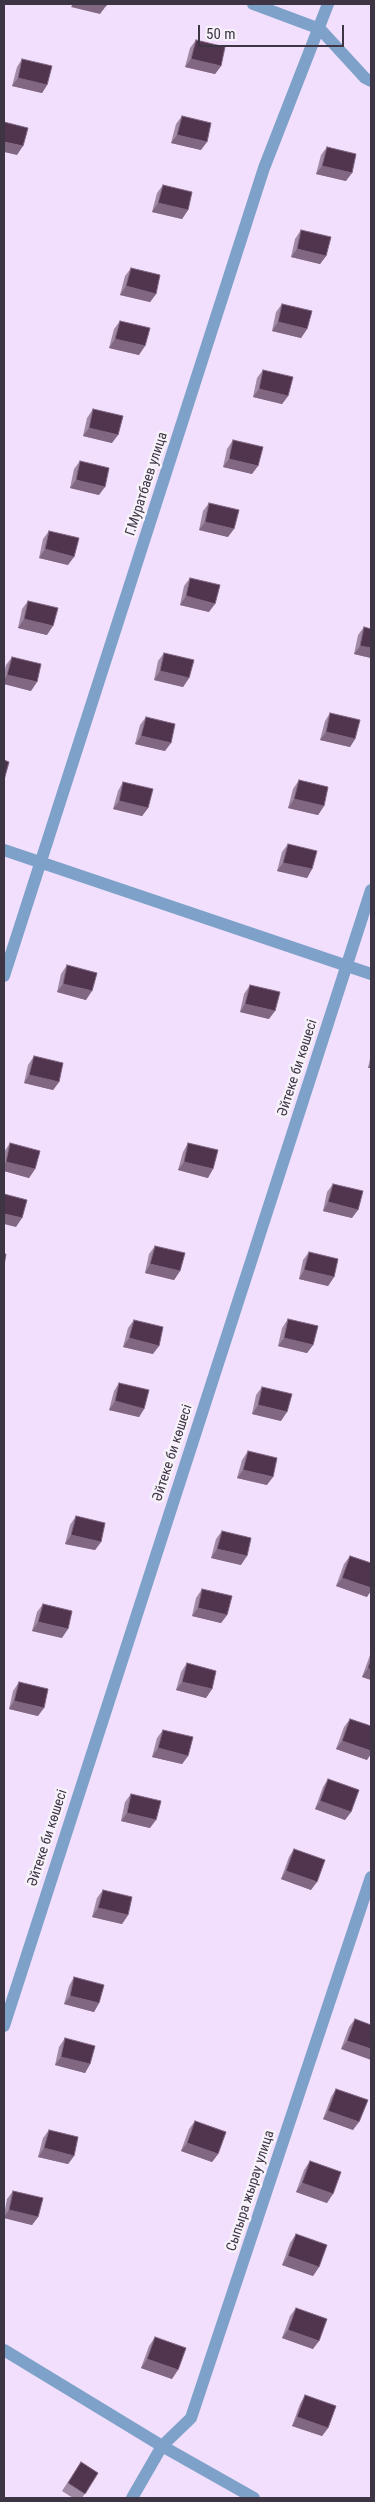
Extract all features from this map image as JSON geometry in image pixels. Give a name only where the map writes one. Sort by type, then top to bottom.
[{"type":"street","points":[[253,4],[320,29],[369,76]]},
{"type":"street","name":"Г.Муратбаев улица","points":[[4,976],[264,168],[320,29],[328,4]]},
{"type":"street","points":[[4,850],[371,974]]},
{"type":"street","name":"Әйтеке би көшесі","points":[[4,2026],[371,890]]},
{"type":"street","name":"Сыпыра жырау улица","points":[[132,2498],[162,2446],[191,2418],[371,1877]]},
{"type":"street","points":[[4,2350],[162,2446],[254,2498]]},
{"type":"building","points":[[196,40],[225,47],[221,66],[191,59]]},
{"type":"building","points":[[22,59],[52,66],[47,85],[18,78]]},
{"type":"building","points":[[182,116],[211,123],[207,142],[177,135]]},
{"type":"building","points":[[4,122],[28,128],[23,146],[4,142]]},
{"type":"building","points":[[327,147],[356,154],[352,173],[322,166]]},
{"type":"building","points":[[163,185],[192,192],[188,210],[158,203]]},
{"type":"building","points":[[301,230],[331,237],[326,256],[297,249]]},
{"type":"building","points":[[131,268],[160,275],[156,294],[126,286]]},
{"type":"building","points":[[282,304],[312,311],[307,329],[278,322]]},
{"type":"building","points":[[120,321],[150,328],[145,346],[115,339]]},
{"type":"building","points":[[263,370],[293,377],[288,396],[259,389]]},
{"type":"building","points":[[93,409],[123,416],[118,435],[89,428]]},
{"type":"building","points":[[233,440],[263,447],[258,466],[229,459]]},
{"type":"building","points":[[80,461],[109,468],[105,487],[76,480]]},
{"type":"building","points":[[209,503],[239,510],[234,529],[205,522]]},
{"type":"building","points":[[49,531],[79,538],[74,557],[45,549]]},
{"type":"building","points":[[190,578],[220,585],[215,604],[186,596]]},
{"type":"building","points":[[28,601],[58,608],[53,626],[24,619]]},
{"type":"building","points":[[364,627],[371,629],[371,648],[360,646]]},
{"type":"building","points":[[164,653],[194,660],[189,678],[160,671]]},
{"type":"building","points":[[12,657],[41,664],[37,682],[7,675]]},
{"type":"building","points":[[330,713],[360,720],[355,739],[326,732]]},
{"type":"building","points":[[146,717],[175,724],[171,743],[141,736]]},
{"type":"building","points":[[4,760],[9,762],[4,780]]},
{"type":"building","points":[[299,780],[328,787],[324,806],[294,799]]},
{"type":"building","points":[[123,782],[153,789],[148,808],[119,801]]},
{"type":"building","points":[[288,844],[317,851],[312,869],[283,863]]},
{"type":"building","points":[[67,965],[97,973],[92,991],[63,984]]},
{"type":"building","points":[[250,985],[280,992],[275,1011],[245,1004]]},
{"type":"building","points":[[34,1056],[63,1063],[59,1082],[29,1075]]},
{"type":"building","points":[[10,1143],[40,1151],[35,1169],[6,1162]]},
{"type":"building","points":[[188,1143],[218,1150],[213,1169],[184,1162]]},
{"type":"building","points":[[333,1184],[363,1191],[358,1210],[328,1202]]},
{"type":"building","points":[[4,1194],[27,1200],[22,1218],[4,1214]]},
{"type":"building","points":[[155,1246],[185,1253],[180,1271],[150,1264]]},
{"type":"building","points":[[309,1252],[338,1259],[334,1277],[304,1270]]},
{"type":"building","points":[[288,1319],[318,1326],[313,1345],[284,1338]]},
{"type":"building","points":[[134,1320],[163,1327],[159,1346],[129,1338]]},
{"type":"building","points":[[119,1383],[149,1390],[144,1409],[115,1401]]},
{"type":"building","points":[[262,1387],[292,1394],[287,1412],[258,1405]]},
{"type":"building","points":[[248,1451],[277,1458],[273,1477],[243,1470]]},
{"type":"building","points":[[76,1516],[105,1523],[101,1542],[71,1535]]},
{"type":"building","points":[[222,1531],[251,1538],[247,1556],[217,1549]]},
{"type":"building","points":[[350,1556],[371,1563],[371,1588],[342,1578]]},
{"type":"building","points":[[202,1589],[232,1596],[227,1615],[198,1608]]},
{"type":"building","points":[[43,1604],[72,1611],[68,1629],[38,1622]]},
{"type":"building","points":[[371,1658],[371,1670],[368,1668]]},
{"type":"building","points":[[187,1663],[216,1671],[212,1689],[182,1682]]},
{"type":"building","points":[[19,1682],[48,1689],[44,1708],[14,1701]]},
{"type":"building","points":[[350,1719],[371,1726],[371,1751],[342,1741]]},
{"type":"building","points":[[163,1730],[193,1737],[188,1756],[158,1748]]},
{"type":"building","points":[[328,1779],[359,1790],[351,1812],[320,1801]]},
{"type":"building","points":[[131,1794],[161,1801],[156,1820],[127,1813]]},
{"type":"building","points":[[294,1849],[325,1860],[317,1882],[286,1871]]},
{"type":"building","points":[[103,1890],[132,1897],[128,1915],[98,1908]]},
{"type":"building","points":[[74,1977],[104,1985],[99,2003],[70,1996]]},
{"type":"building","points":[[355,2019],[371,2025],[371,2049],[347,2041]]},
{"type":"building","points":[[65,2038],[95,2046],[90,2064],[61,2057]]},
{"type":"building","points":[[336,2089],[368,2100],[359,2122],[328,2111]]},
{"type":"building","points":[[195,2121],[226,2132],[218,2154],[187,2143]]},
{"type":"building","points":[[49,2130],[78,2137],[74,2156],[44,2148]]},
{"type":"building","points":[[310,2161],[341,2172],[333,2194],[302,2183]]},
{"type":"building","points":[[13,2191],[43,2198],[38,2217],[9,2210]]},
{"type":"building","points":[[296,2234],[327,2245],[319,2267],[288,2256]]},
{"type":"building","points":[[296,2308],[327,2319],[319,2341],[288,2330]]},
{"type":"building","points":[[155,2337],[186,2348],[178,2370],[147,2359]]},
{"type":"building","points":[[305,2395],[336,2406],[328,2428],[297,2417]]},
{"type":"building","points":[[81,2462],[98,2473],[85,2494],[68,2483]]}]
